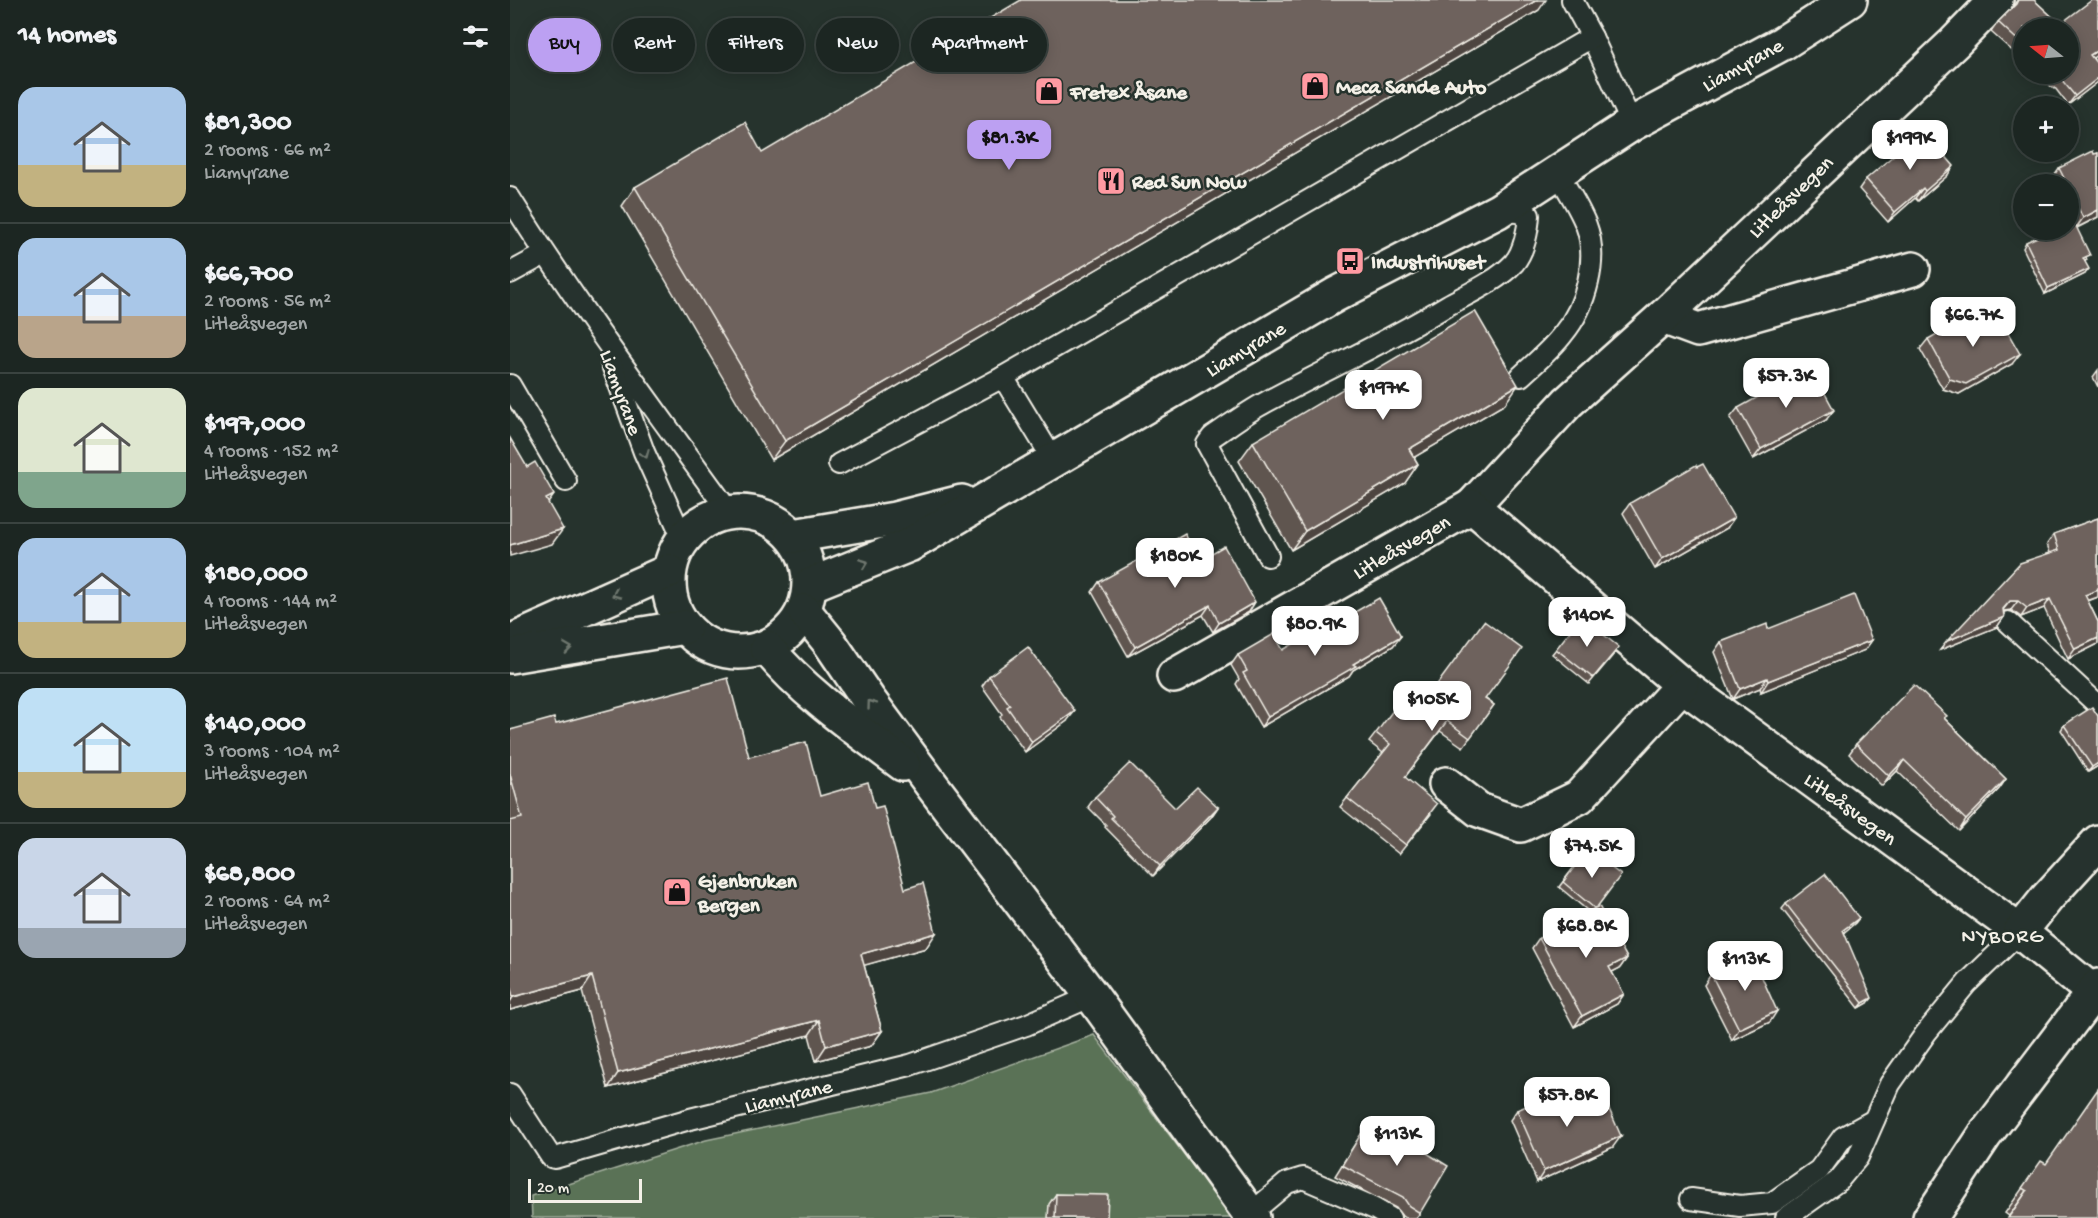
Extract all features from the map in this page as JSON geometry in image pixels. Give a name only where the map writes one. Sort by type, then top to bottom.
[{"type":"street","name":"Liamyrane","points":[[807,598],[909,545],[1335,295],[1498,211],[1632,124],[1783,42],[1850,0]]},
{"type":"street","name":"Litleåsvegen","points":[[1174,676],[1472,506],[1568,402],[1663,317],[1954,43],[1996,0]]},
{"type":"street","points":[[1663,317],[1698,330],[1912,269]]},
{"type":"street","name":"Liamyrane","points":[[793,536],[895,519],[997,494]]},
{"type":"street","name":"Litleåsvegen","points":[[1472,506],[1682,685],[2020,932],[2096,992],[1985,1135],[1930,1218]]},
{"type":"street","points":[[807,598],[789,633],[766,648],[740,653],[722,651],[699,640],[685,627],[672,604],[669,572],[683,539],[703,521],[729,512],[746,512],[764,516],[793,536],[806,559],[807,598],[831,643],[868,699],[1092,996],[1251,1216]]},
{"type":"street","points":[[510,642],[669,572]]},
{"type":"street","points":[[510,656],[685,627]]},
{"type":"street","points":[[766,648],[784,669],[827,707],[931,784]]},
{"type":"street","points":[[1446,784],[1479,810],[1521,825],[1579,797],[1682,685]]},
{"type":"street","points":[[2020,932],[2047,898],[2098,842]]},
{"type":"lane","points":[[1572,0],[1632,124]]},
{"type":"lane","points":[[839,464],[1003,377],[1592,38]]},
{"type":"lane","points":[[1521,376],[1565,332],[1586,289],[1591,266],[1592,252],[1586,225],[1557,172]]},
{"type":"lane","points":[[510,198],[544,254],[603,340]]},
{"type":"lane","points":[[1268,556],[1207,444],[1212,437],[1264,403],[1406,330],[1500,274],[1515,262],[1522,248],[1528,226],[1528,215],[1498,211]]},
{"type":"lane","points":[[510,273],[544,254]]},
{"type":"lane","name":"Liamyrane","points":[[603,340],[729,512]]},
{"type":"lane","name":"Liamyrane","points":[[603,340],[644,452],[683,539]]},
{"type":"lane","points":[[1003,377],[1054,461]]},
{"type":"lane","points":[[510,385],[566,481]]},
{"type":"lane","points":[[2008,622],[2098,705]]},
{"type":"lane","points":[[1786,1218],[1838,1181],[1858,1157],[1890,1084],[1926,1033],[1967,983],[2020,932]]},
{"type":"lane","name":"Liamyrane","points":[[510,1094],[551,1157],[555,1158],[690,1119],[910,1065],[1026,1025],[1092,996]]},
{"type":"lane","points":[[1691,1199],[1740,1206],[1772,1203],[1819,1170],[1843,1137],[1874,1120]]},
{"type":"lane","points":[[1251,1216],[1287,1183],[1303,1178],[1375,1209],[1390,1218]]},
{"type":"green space","points":[[1094,1035],[1232,1218],[532,1218],[531,1196],[706,1140],[931,1093]]},
{"type":"building","points":[[1021,0],[1537,0],[785,441],[635,187],[745,122],[762,153],[911,65],[911,72],[1047,72],[1047,18],[991,18]]},
{"type":"building","points":[[2018,0],[2034,0],[2054,18],[2013,18],[2013,36],[1998,22]]},
{"type":"building","points":[[2092,0],[2096,0],[2098,2],[2098,50],[2090,55],[2098,65],[2098,78],[2075,96],[2065,84],[2079,84],[2079,18],[2068,18]]},
{"type":"building","points":[[1923,130],[1954,166],[1925,191],[1923,188],[1895,212],[1866,179]]},
{"type":"building","points":[[2093,151],[2094,154],[2098,153],[2098,210],[2083,218],[2079,210],[2079,174],[2062,174],[2059,168],[2071,162],[2079,162],[2079,158]]},
{"type":"building","points":[[2079,232],[2090,255],[2083,258],[2089,269],[2048,288],[2026,242],[2030,240],[2079,240]]},
{"type":"building","points":[[1979,310],[1987,324],[1999,317],[2020,354],[1966,384],[1950,379],[1928,339]]},
{"type":"building","points":[[1475,311],[1518,385],[1409,449],[1418,464],[1305,531],[1253,442]]},
{"type":"building","points":[[1811,368],[1834,410],[1761,449],[1738,408]]},
{"type":"building","points":[[510,438],[527,467],[535,462],[554,495],[546,499],[563,529],[510,545]]},
{"type":"building","points":[[1703,464],[1734,518],[1662,559],[1630,503],[1696,465],[1697,467]]},
{"type":"building","points":[[2098,518],[2098,590],[2085,595],[2098,622],[2098,638],[2075,649],[2050,599],[2027,608],[2018,601],[2010,601],[2003,609],[2004,617],[1947,641],[2020,563],[2059,550],[2054,534]]},
{"type":"building","points":[[1185,534],[1200,560],[1224,546],[1255,602],[1219,623],[1210,605],[1135,647],[1099,582]]},
{"type":"building","points":[[1854,595],[1872,640],[1768,681],[1767,678],[1740,689],[1721,642],[1767,624],[1768,629]]},
{"type":"building","points":[[1379,598],[1401,636],[1353,664],[1356,666],[1268,717],[1243,673],[1247,671],[1238,655],[1274,634],[1283,650],[1341,616],[1343,619]]},
{"type":"building","points":[[1581,617],[1619,647],[1593,678],[1556,649]]},
{"type":"building","points":[[1484,621],[1522,649],[1485,699],[1494,705],[1470,738],[1447,721],[1405,777],[1437,804],[1406,845],[1347,798],[1390,744],[1376,733],[1400,701],[1416,713]]},
{"type":"building","points":[[1028,647],[1075,711],[1032,742],[1007,707],[1010,705],[989,676]]},
{"type":"building","points":[[728,678],[749,757],[806,742],[820,796],[868,782],[875,808],[883,806],[905,889],[923,883],[936,933],[861,954],[882,1031],[826,1046],[819,1020],[618,1073],[592,976],[513,997],[510,985],[510,821],[522,818],[510,774],[510,730],[554,718],[556,724]]},
{"type":"building","points":[[1914,685],[1947,716],[1944,718],[2006,779],[1966,820],[1904,760],[1889,776],[1856,744]]},
{"type":"building","points":[[2092,707],[2098,716],[2098,763],[2092,767],[2064,725]]},
{"type":"building","points":[[1130,763],[1175,808],[1197,787],[1218,807],[1160,866],[1111,818],[1113,816],[1095,797]]},
{"type":"building","points":[[1587,850],[1621,875],[1594,908],[1563,882]]},
{"type":"building","points":[[1825,874],[1859,918],[1843,930],[1872,998],[1863,1003],[1786,904]]},
{"type":"building","points":[[1599,906],[1627,958],[1609,967],[1624,994],[1582,1016],[1539,938]]},
{"type":"building","points":[[1752,955],[1777,1011],[1739,1029],[1711,974]]},
{"type":"building","points":[[2098,1089],[2098,1218],[2008,1218],[2027,1191],[2022,1188],[2041,1161],[2046,1164]]},
{"type":"building","points":[[1557,1093],[1560,1101],[1566,1099],[1570,1107],[1602,1093],[1621,1136],[1544,1171],[1517,1110]]},
{"type":"building","points":[[1386,1128],[1448,1166],[1420,1213],[1409,1206],[1403,1197],[1342,1165],[1363,1131],[1379,1141]]},
{"type":"building","points":[[1056,1194],[1108,1195],[1107,1218],[1055,1218]]},
{"type":"place","name":"Meca Sande Auto","points":[[1315,86]]},
{"type":"place","name":"Fretex Åsane","points":[[1049,91]]},
{"type":"place","name":"Red Sun Now","points":[[1111,181]]},
{"type":"place","name":"Industrihuset","points":[[1350,261]]},
{"type":"place","name":"Gjenbruken Bergen","points":[[677,892]]},
{"type":"district","name":"NYBORG","points":[[2003,934]]}]
